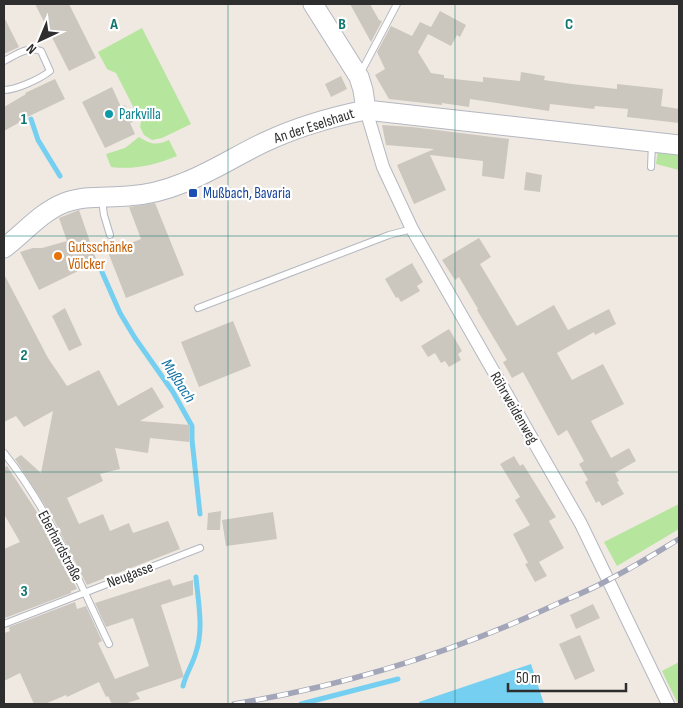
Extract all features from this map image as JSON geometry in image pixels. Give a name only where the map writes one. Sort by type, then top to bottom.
[{"type":"main road","points":[[313,4],[359,77],[366,110]]},
{"type":"main road","name":"An der Eselshaut","points":[[4,248],[44,215],[64,202],[84,198],[143,194],[170,188],[205,174],[264,142],[284,134],[331,118],[366,110],[679,145]]},
{"type":"street","name":"Röhrweidenweg","points":[[366,110],[383,167],[412,229],[581,524],[668,704]]},
{"type":"lane","points":[[359,77],[397,4]]},
{"type":"lane","points":[[4,61],[28,49],[35,49],[41,51],[50,71],[43,76],[12,89],[4,90]]},
{"type":"lane","points":[[651,167],[652,142]]},
{"type":"lane","points":[[102,197],[104,215],[110,235]]},
{"type":"lane","points":[[198,308],[388,235],[412,229]]},
{"type":"lane","name":"Eberhardstraße","points":[[4,452],[53,529],[110,644]]},
{"type":"lane","name":"Neugasse","points":[[4,624],[200,548]]},
{"type":"green space","points":[[142,28],[191,124],[162,138],[152,140],[144,135],[140,127],[141,122],[116,73],[107,69],[98,52]]},
{"type":"green space","points":[[139,137],[153,143],[169,140],[177,156],[144,166],[128,168],[111,167],[106,154],[125,148]]},
{"type":"green space","points":[[658,150],[679,153],[679,170],[656,164]]},
{"type":"green space","points":[[679,504],[679,529],[617,566],[604,542]]},
{"type":"green space","points":[[679,662],[679,704],[678,704],[662,671]]},
{"type":"water","points":[[531,664],[544,704],[419,704],[419,702]]},
{"type":"building","points":[[35,4],[69,4],[96,58],[69,71]]},
{"type":"building","points":[[350,4],[370,4],[379,20],[382,21],[371,42]]},
{"type":"building","points":[[440,11],[466,25],[460,37],[457,35],[451,46],[428,34],[418,52],[431,73],[444,75],[444,78],[483,82],[483,77],[520,81],[521,72],[545,76],[544,80],[572,84],[617,89],[617,84],[663,89],[661,106],[679,109],[679,123],[627,117],[628,109],[595,106],[594,109],[550,104],[549,111],[470,99],[469,107],[389,99],[375,75],[385,69],[377,52],[391,26],[412,36],[420,22],[431,27]]},
{"type":"building","points":[[4,17],[19,47],[4,54]]},
{"type":"building","points":[[341,76],[347,89],[331,97],[325,84]]},
{"type":"building","points":[[55,79],[65,99],[21,120],[4,131],[4,107],[25,93]]},
{"type":"building","name":"Parkvilla","points":[[112,87],[121,107],[125,105],[133,122],[130,123],[135,134],[105,148],[82,102]]},
{"type":"building","points":[[382,125],[509,139],[504,179],[482,176],[483,161],[430,155],[446,190],[414,204],[397,165],[434,149],[386,145]]},
{"type":"building","points":[[526,172],[542,175],[540,192],[524,190]]},
{"type":"building","points":[[155,203],[184,275],[126,298],[108,252],[141,239],[129,207]]},
{"type":"building","points":[[79,210],[97,262],[39,290],[20,252],[67,241],[59,218]]},
{"type":"building","points":[[479,238],[491,257],[480,264],[517,326],[554,305],[568,330],[609,309],[616,324],[595,335],[594,332],[557,353],[572,380],[603,364],[624,404],[591,421],[611,458],[629,448],[636,461],[615,473],[619,481],[617,482],[624,494],[602,506],[599,501],[596,503],[585,482],[588,480],[579,464],[584,461],[567,430],[558,436],[523,372],[512,378],[503,362],[507,360],[478,309],[459,277],[455,280],[442,260]]},
{"type":"building","points":[[412,263],[423,282],[417,286],[420,291],[401,302],[398,297],[396,298],[385,279]]},
{"type":"building","points":[[4,274],[48,358],[67,386],[99,370],[118,406],[152,387],[164,407],[140,421],[190,425],[189,442],[150,438],[148,453],[115,448],[120,469],[100,474],[103,481],[67,498],[79,524],[103,514],[110,531],[129,523],[133,533],[168,521],[180,549],[87,585],[53,518],[15,459],[21,455],[41,473],[53,411],[24,427],[16,416],[4,422]]},
{"type":"building","points":[[65,308],[82,345],[69,351],[52,316]]},
{"type":"building","points":[[233,321],[251,366],[199,387],[181,342]]},
{"type":"building","points":[[449,329],[462,351],[458,354],[461,360],[449,367],[445,361],[441,363],[435,353],[428,357],[421,346]]},
{"type":"building","points":[[514,456],[520,466],[523,464],[556,517],[549,521],[564,548],[539,562],[547,576],[535,582],[525,564],[528,563],[513,534],[530,525],[515,500],[520,497],[500,464]]},
{"type":"building","points":[[7,466],[44,523],[77,589],[5,618],[4,549],[20,542],[4,514],[4,468]]},
{"type":"building","points":[[221,511],[220,530],[207,530],[208,513]]},
{"type":"building","points":[[273,512],[277,539],[226,546],[222,520]]},
{"type":"building","points":[[170,579],[173,586],[193,580],[193,595],[161,605],[184,677],[136,693],[140,699],[124,704],[112,704],[108,696],[106,697],[99,682],[67,697],[66,695],[45,704],[34,704],[20,673],[4,681],[4,633],[10,631],[9,627],[75,602],[77,609],[86,606],[102,641],[98,643],[115,679],[149,666],[133,618],[106,627],[95,603]]},
{"type":"building","points":[[593,604],[600,618],[576,629],[570,615]]},
{"type":"building","points":[[580,635],[595,671],[575,680],[559,644]]},
{"type":"waterway","name":"Mußbach","points":[[31,119],[38,140],[60,176]]},
{"type":"waterway","name":"Mußbach","points":[[102,272],[120,313],[173,392],[192,426],[200,514]]},
{"type":"waterway","name":"Mußbach","points":[[183,686],[195,656],[200,634],[196,577]]},
{"type":"waterway","points":[[301,704],[398,679]]},
{"type":"railway","points":[[234,704],[274,697],[354,678],[472,640],[595,587],[679,539]]},
{"type":"place","name":"Parkvilla","points":[[109,114]]},
{"type":"place","name":"Mußbach, Bavaria","points":[[193,193]]},
{"type":"place","name":"Gutsschänke Völcker","points":[[58,256]]}]
